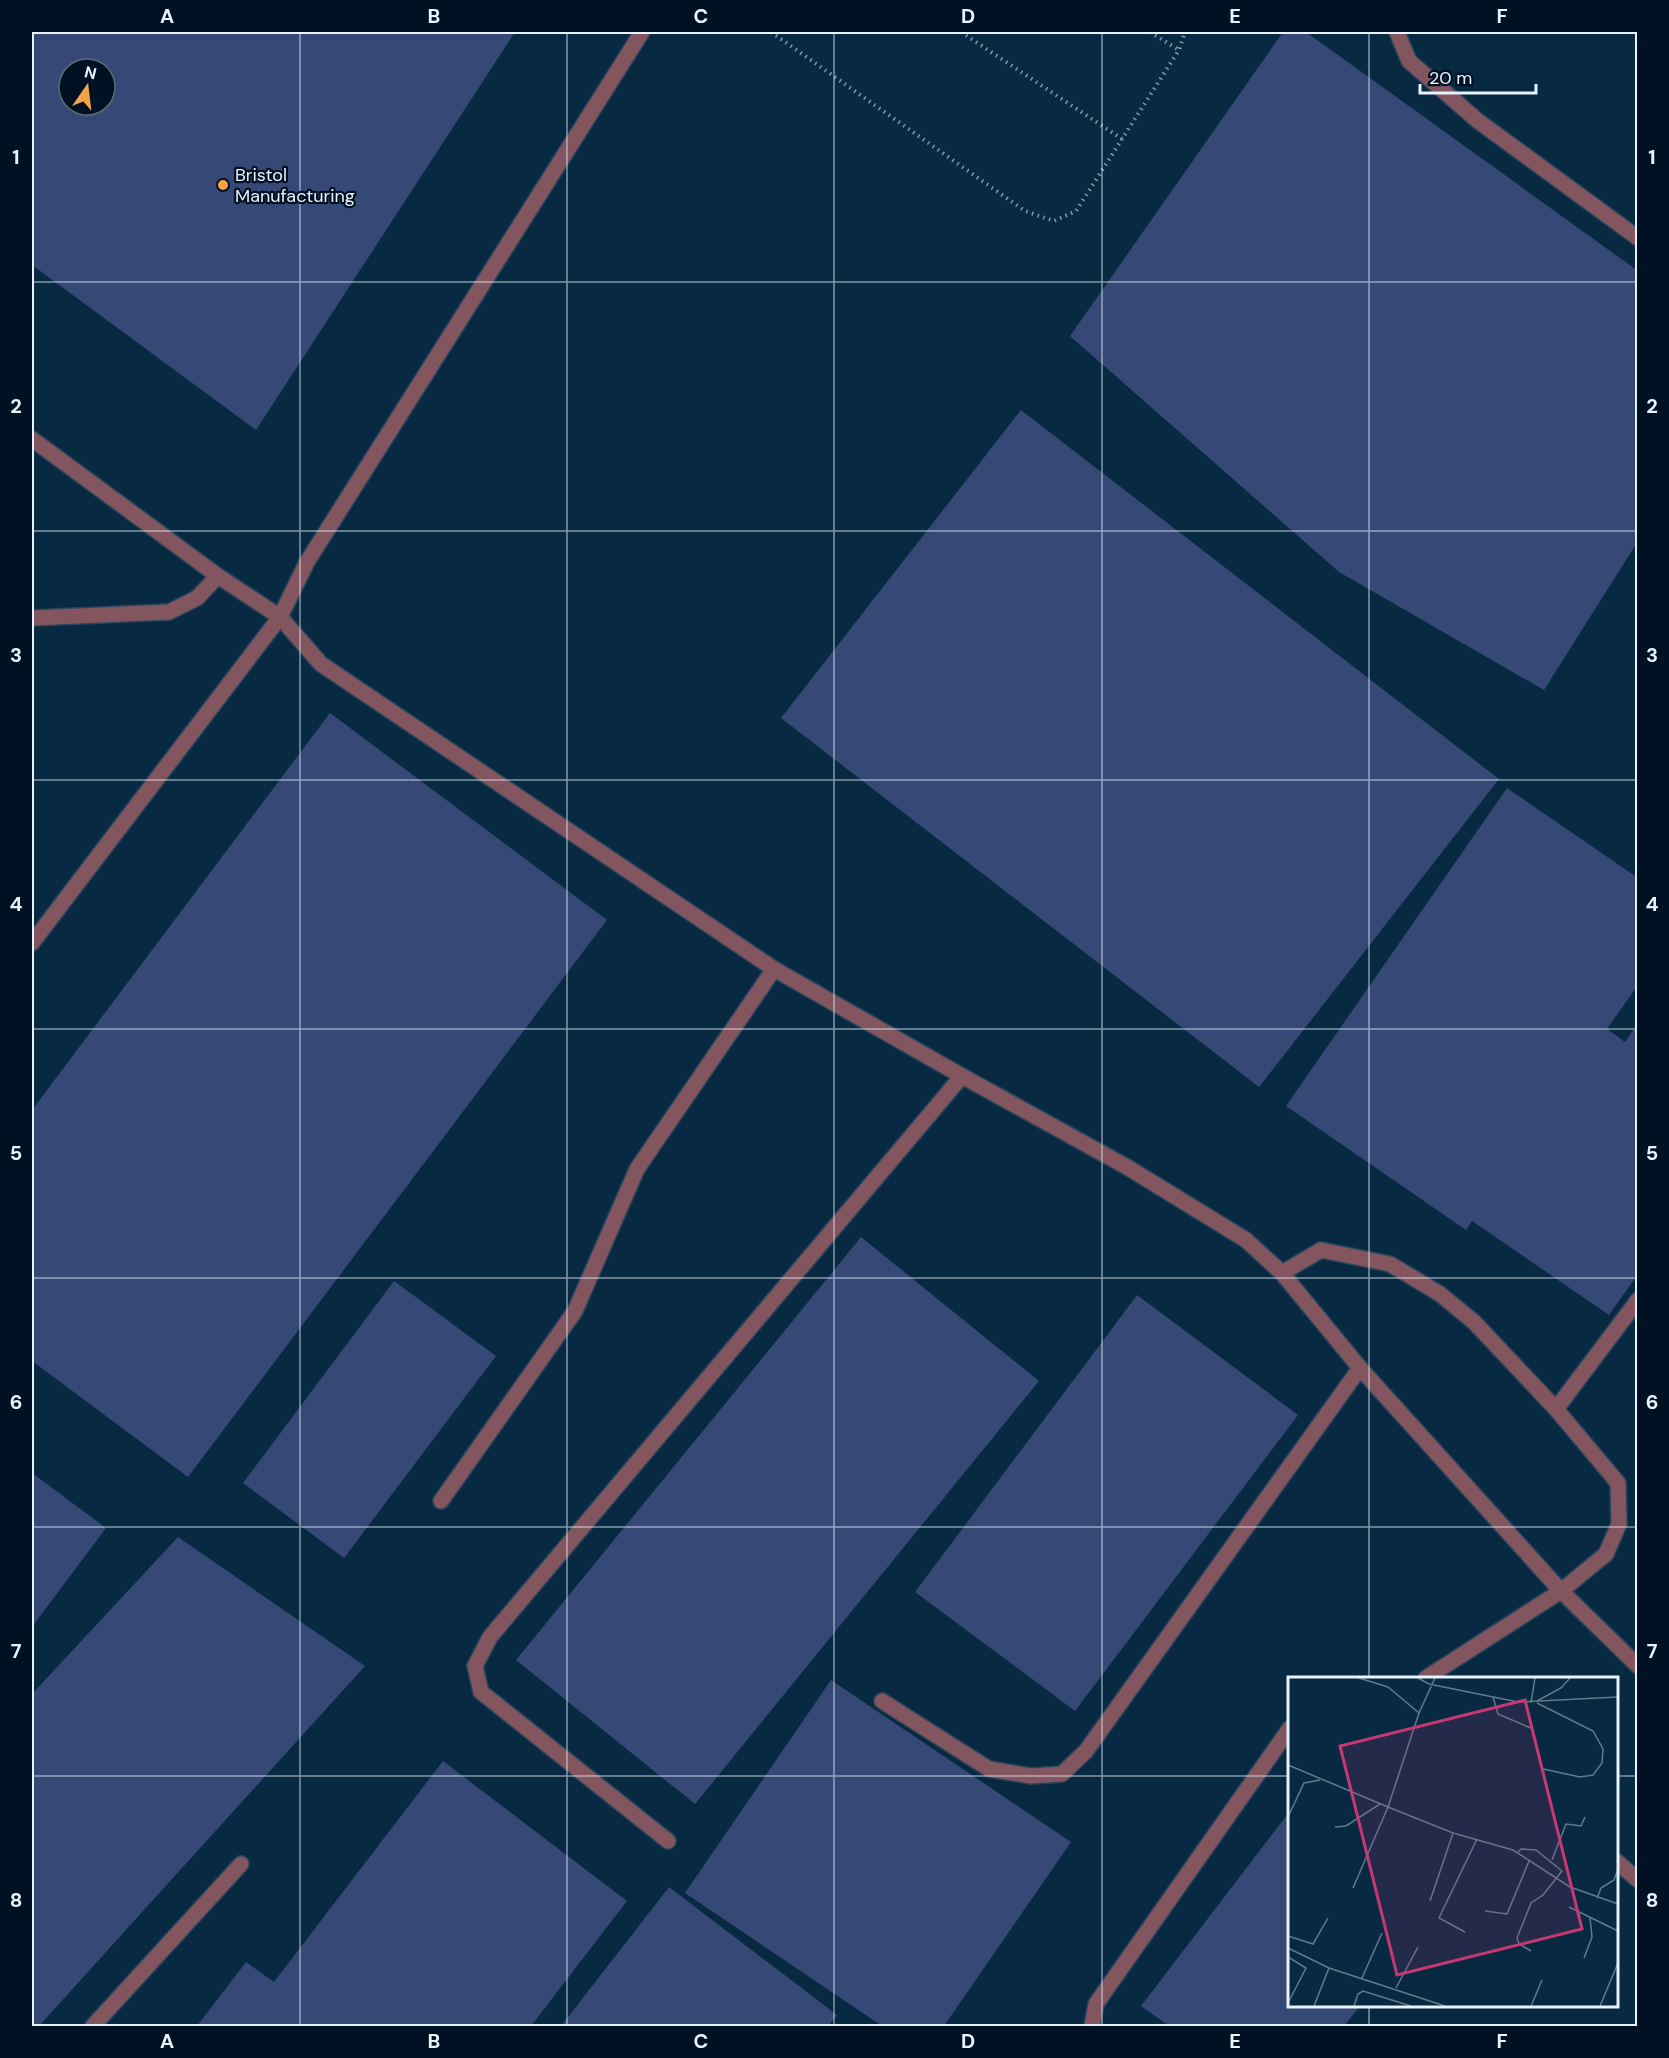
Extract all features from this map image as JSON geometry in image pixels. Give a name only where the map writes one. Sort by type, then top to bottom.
[{"type":"street","points":[[32,943],[279,617],[307,562],[642,32]]},
{"type":"street","points":[[1397,32],[1409,62],[1478,122],[1638,238]]},
{"type":"street","points":[[32,439],[218,576],[279,617],[321,664],[774,969],[1126,1167],[1246,1240],[1282,1273],[1360,1368],[1561,1591],[1638,1666]]},
{"type":"street","points":[[32,618],[169,612],[198,598],[218,576]]},
{"type":"street","points":[[441,1501],[575,1311],[637,1169],[774,969]]},
{"type":"street","points":[[668,1840],[481,1692],[475,1666],[490,1637],[962,1076]]},
{"type":"street","points":[[1282,1273],[1321,1250],[1390,1264],[1440,1294],[1474,1322],[1556,1409],[1618,1483],[1619,1524],[1606,1554],[1561,1591],[1428,1677]]},
{"type":"street","points":[[1556,1409],[1638,1300]]},
{"type":"street","points":[[882,1701],[990,1769],[1031,1776],[1062,1774],[1086,1751],[1360,1368]]},
{"type":"street","points":[[1092,2026],[1096,2004],[1288,1731]]},
{"type":"street","points":[[1618,1862],[1638,1880]]},
{"type":"street","points":[[93,2026],[241,1864]]},
{"type":"path","points":[[771,32],[1025,211],[1054,221],[1076,212],[1179,50],[1185,32]]},
{"type":"path","points":[[961,32],[1123,140]]},
{"type":"path","points":[[1150,32],[1179,50]]},
{"type":"building","name":"Bristol Manufacturing","points":[[32,32],[515,32],[256,430],[32,265]]},
{"type":"building","points":[[1283,32],[1306,32],[1638,271],[1638,541],[1544,690],[1339,572],[1070,336]]},
{"type":"building","points":[[1021,410],[1499,779],[1259,1087],[781,718]]},
{"type":"building","points":[[330,713],[607,920],[188,1477],[32,1361],[32,1110]]},
{"type":"building","points":[[1507,788],[1638,878],[1638,985],[1607,1029],[1625,1042],[1638,1023],[1638,1274],[1609,1315],[1472,1221],[1466,1230],[1286,1106]]},
{"type":"building","points":[[861,1237],[1039,1381],[695,1804],[516,1660]]},
{"type":"building","points":[[394,1281],[496,1356],[344,1558],[243,1483]]},
{"type":"building","points":[[1137,1295],[1298,1415],[1075,1711],[915,1592]]},
{"type":"building","points":[[32,1473],[106,1528],[32,1627]]},
{"type":"building","points":[[178,1537],[365,1666],[39,2026],[32,2026],[32,1694]]},
{"type":"building","points":[[831,1680],[1071,1842],[944,2026],[882,2026],[685,1893]]},
{"type":"building","points":[[443,1761],[627,1901],[531,2026],[197,2026],[246,1962],[274,1982]]},
{"type":"building","points":[[1288,1814],[1288,2007],[1359,2007],[1344,2026],[1169,2026],[1141,2006]]},
{"type":"building","points":[[669,1887],[837,2015],[828,2026],[561,2026]]},
{"type":"place","name":"Bristol Manufacturing","points":[[223,185]]}]
